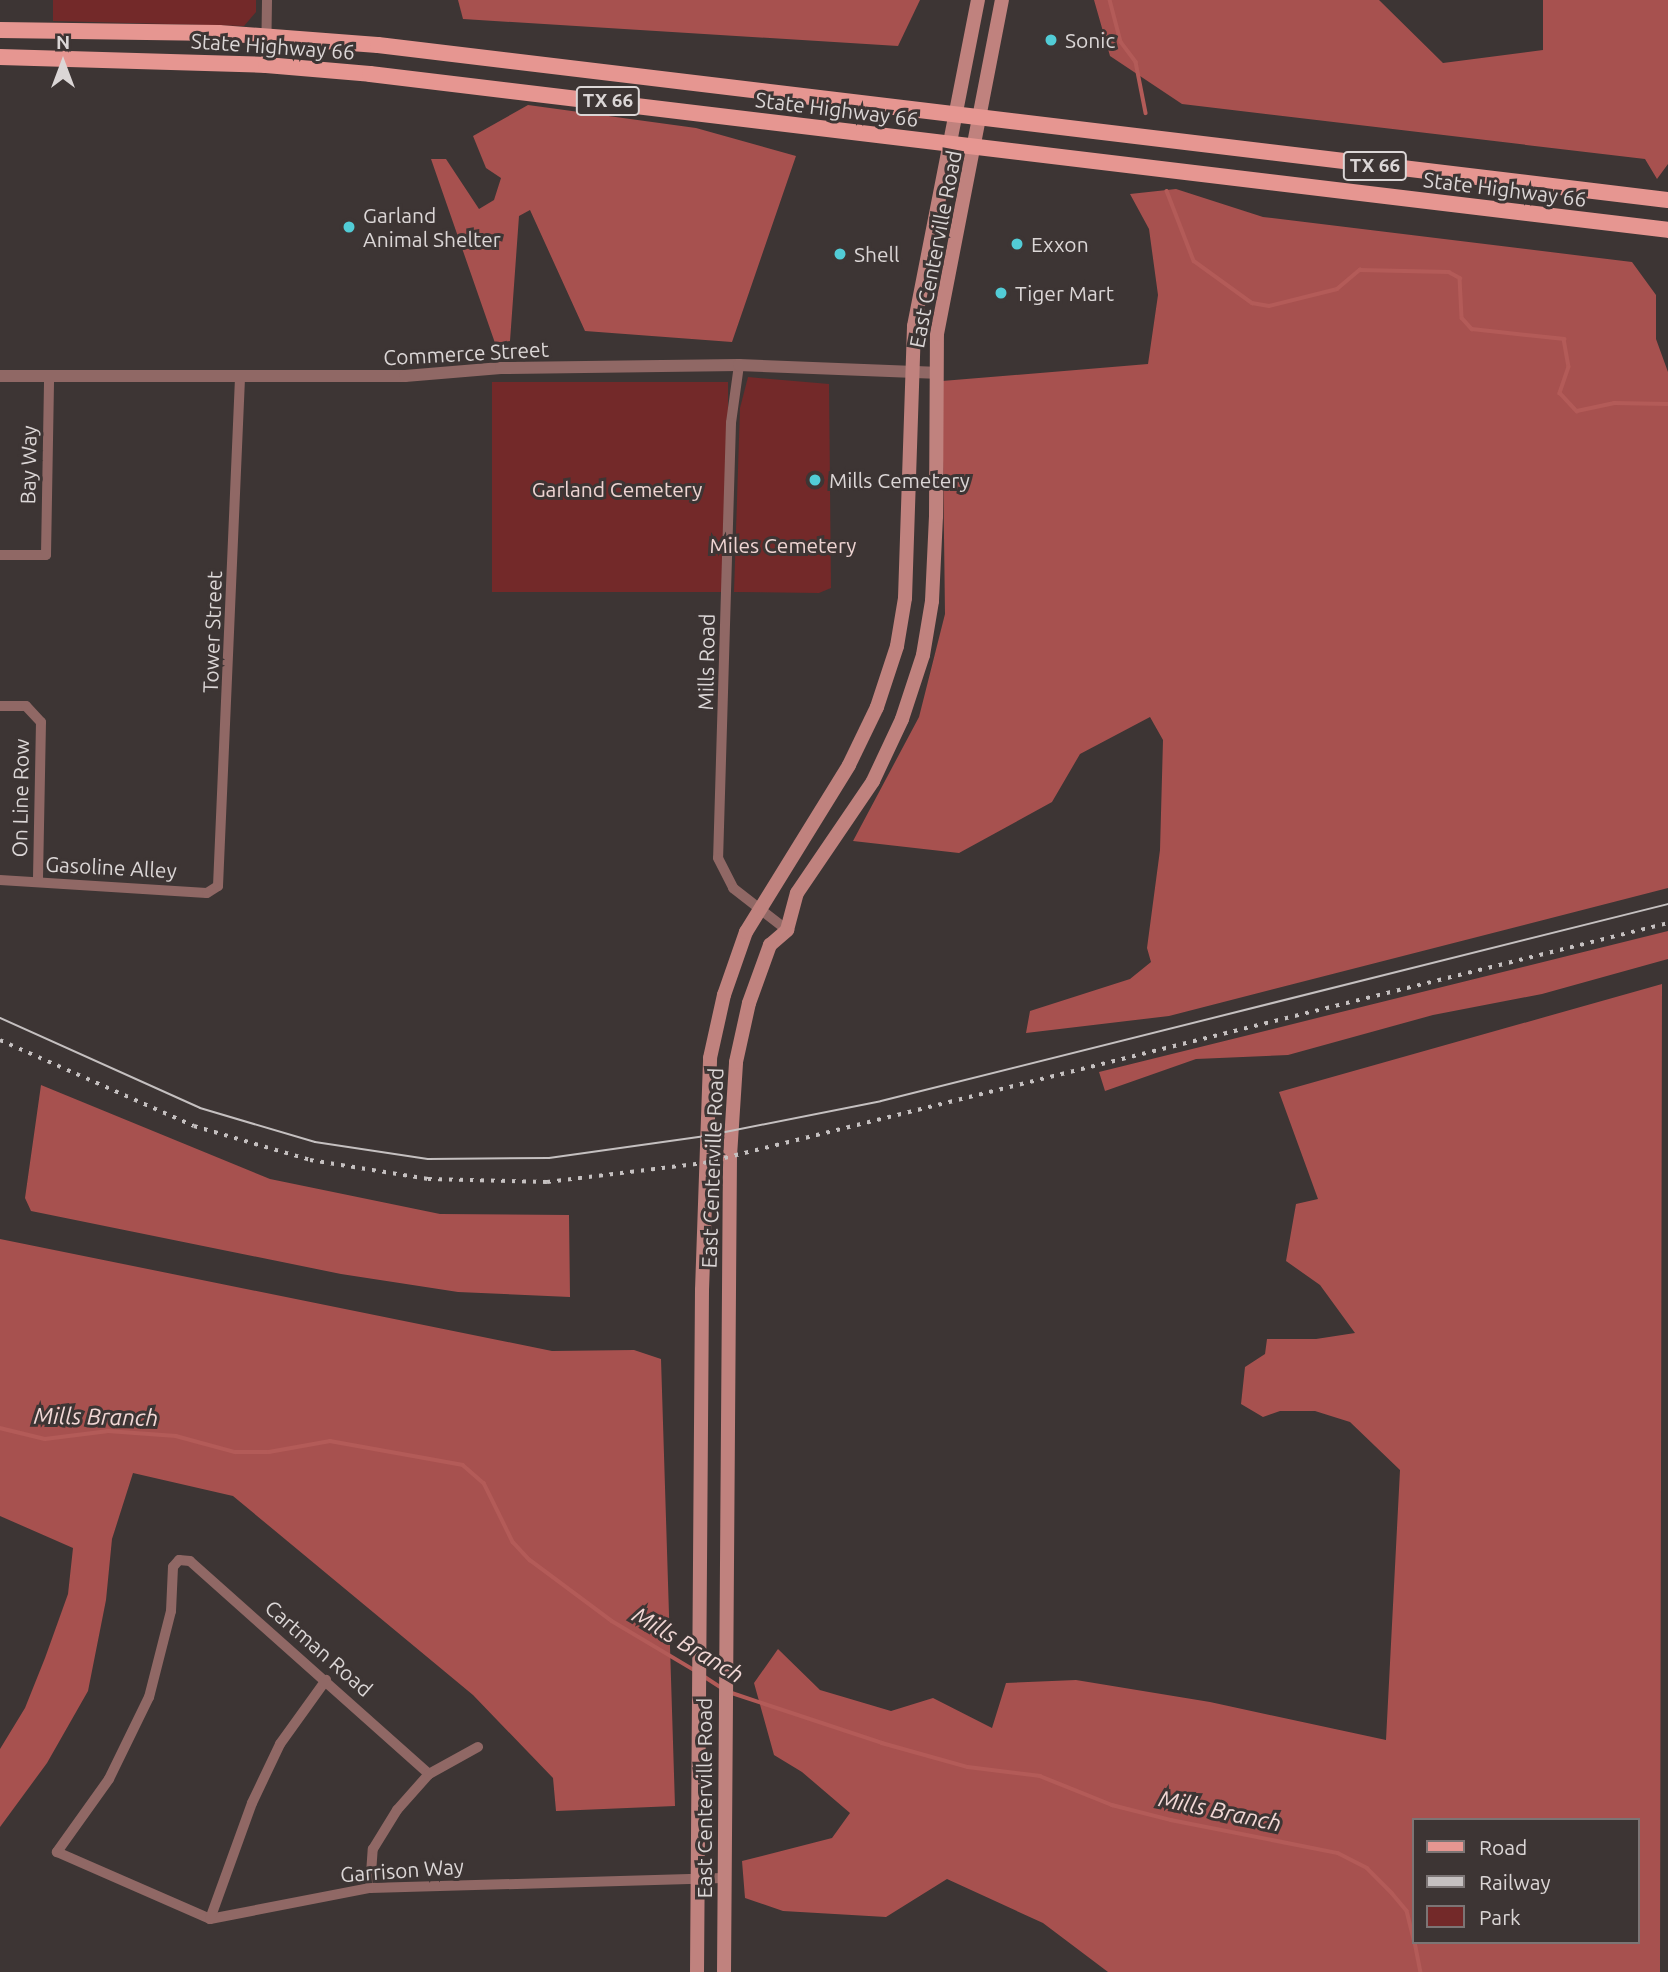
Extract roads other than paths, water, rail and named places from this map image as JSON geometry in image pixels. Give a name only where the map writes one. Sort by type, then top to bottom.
[{"type":"main road","name":"East Centerville Road","points":[[697,1972],[702,1766],[702,1290],[706,1092],[715,1031],[738,954],[759,908],[849,765],[877,707],[897,646],[905,598],[914,326],[978,0]]},
{"type":"main road","name":"East Centerville Road","points":[[724,1972],[731,1130],[743,1029],[770,945],[787,930],[797,893],[873,781],[902,719],[923,655],[932,601],[936,516],[934,373],[940,309],[981,119],[1002,0]]},
{"type":"main road","name":"State Highway 66","points":[[0,30],[267,36],[1668,200]]},
{"type":"main road","name":"State Highway 66","points":[[0,57],[266,65],[1668,230]]},
{"type":"main road","points":[[715,1031],[743,1029]]},
{"type":"main road","points":[[702,1290],[729,1290]]},
{"type":"main road","points":[[701,1500],[727,1500]]},
{"type":"street","points":[[266,65],[267,0]]},
{"type":"street","name":"Commerce Street","points":[[0,376],[240,378],[739,365],[934,373]]},
{"type":"street","name":"Mills Road","points":[[739,365],[732,423],[718,858],[733,888],[787,930]]},
{"type":"street","name":"Bay Way","points":[[0,555],[46,555],[49,376]]},
{"type":"street","name":"Tower Street","points":[[218,886],[240,378]]},
{"type":"street","name":"On Line Row","points":[[0,705],[26,706],[39,715],[38,882]]},
{"type":"street","name":"Gasoline Alley","points":[[0,880],[207,893],[218,886]]},
{"type":"street","name":"Cartman Road","points":[[210,1919],[57,1852],[109,1779],[149,1697],[171,1611],[173,1567],[179,1560],[190,1561],[429,1774]]},
{"type":"street","points":[[210,1919],[252,1803],[280,1744],[326,1680]]},
{"type":"street","points":[[370,1888],[373,1849],[397,1810],[429,1774],[478,1746]]},
{"type":"street","name":"Garrison Way","points":[[210,1919],[370,1888],[724,1878]]},
{"type":"waterway","points":[[1110,0],[1121,42],[1136,62],[1146,113]]},
{"type":"waterway","points":[[1167,191],[1194,261],[1252,303],[1269,306],[1337,289],[1360,270],[1449,272],[1460,278],[1462,318],[1472,329],[1564,339],[1569,367],[1560,393],[1577,411],[1614,403],[1668,404]]},
{"type":"waterway","name":"Mills Branch","points":[[0,1428],[45,1439],[108,1431],[176,1436],[235,1452],[269,1452],[330,1441],[463,1465],[484,1483],[513,1542],[530,1560],[612,1621],[696,1671]]},
{"type":"waterway","name":"Mills Branch","points":[[702,1675],[722,1688]]},
{"type":"waterway","name":"Mills Branch","points":[[729,1692],[882,1743],[968,1767],[1040,1776],[1112,1805],[1171,1820],[1338,1853],[1367,1868],[1392,1893],[1407,1911],[1412,1931]]},
{"type":"waterway","name":"Mills Branch","points":[[1415,1944],[1421,1972]]},
{"type":"tram line","points":[[0,1018],[200,1108],[315,1142],[428,1159],[549,1158],[705,1136],[881,1101],[1668,904]]},
{"type":"railway","points":[[0,1040],[194,1126],[310,1160],[428,1179],[547,1182],[704,1163],[1668,923]]},
{"type":"place","name":"Sonic","points":[[1051,40]]},
{"type":"place","name":"Garland Animal Shelter","points":[[349,227]]},
{"type":"place","name":"Exxon","points":[[1017,244]]},
{"type":"place","name":"Shell","points":[[840,254]]},
{"type":"place","name":"Tiger Mart","points":[[1001,293]]},
{"type":"place","name":"Mills Cemetery","points":[[815,480]]},
{"type":"park label","name":"Garland Cemetery","points":[[617,489]]},
{"type":"park label","name":"Miles Cemetery","points":[[783,545]]}]
